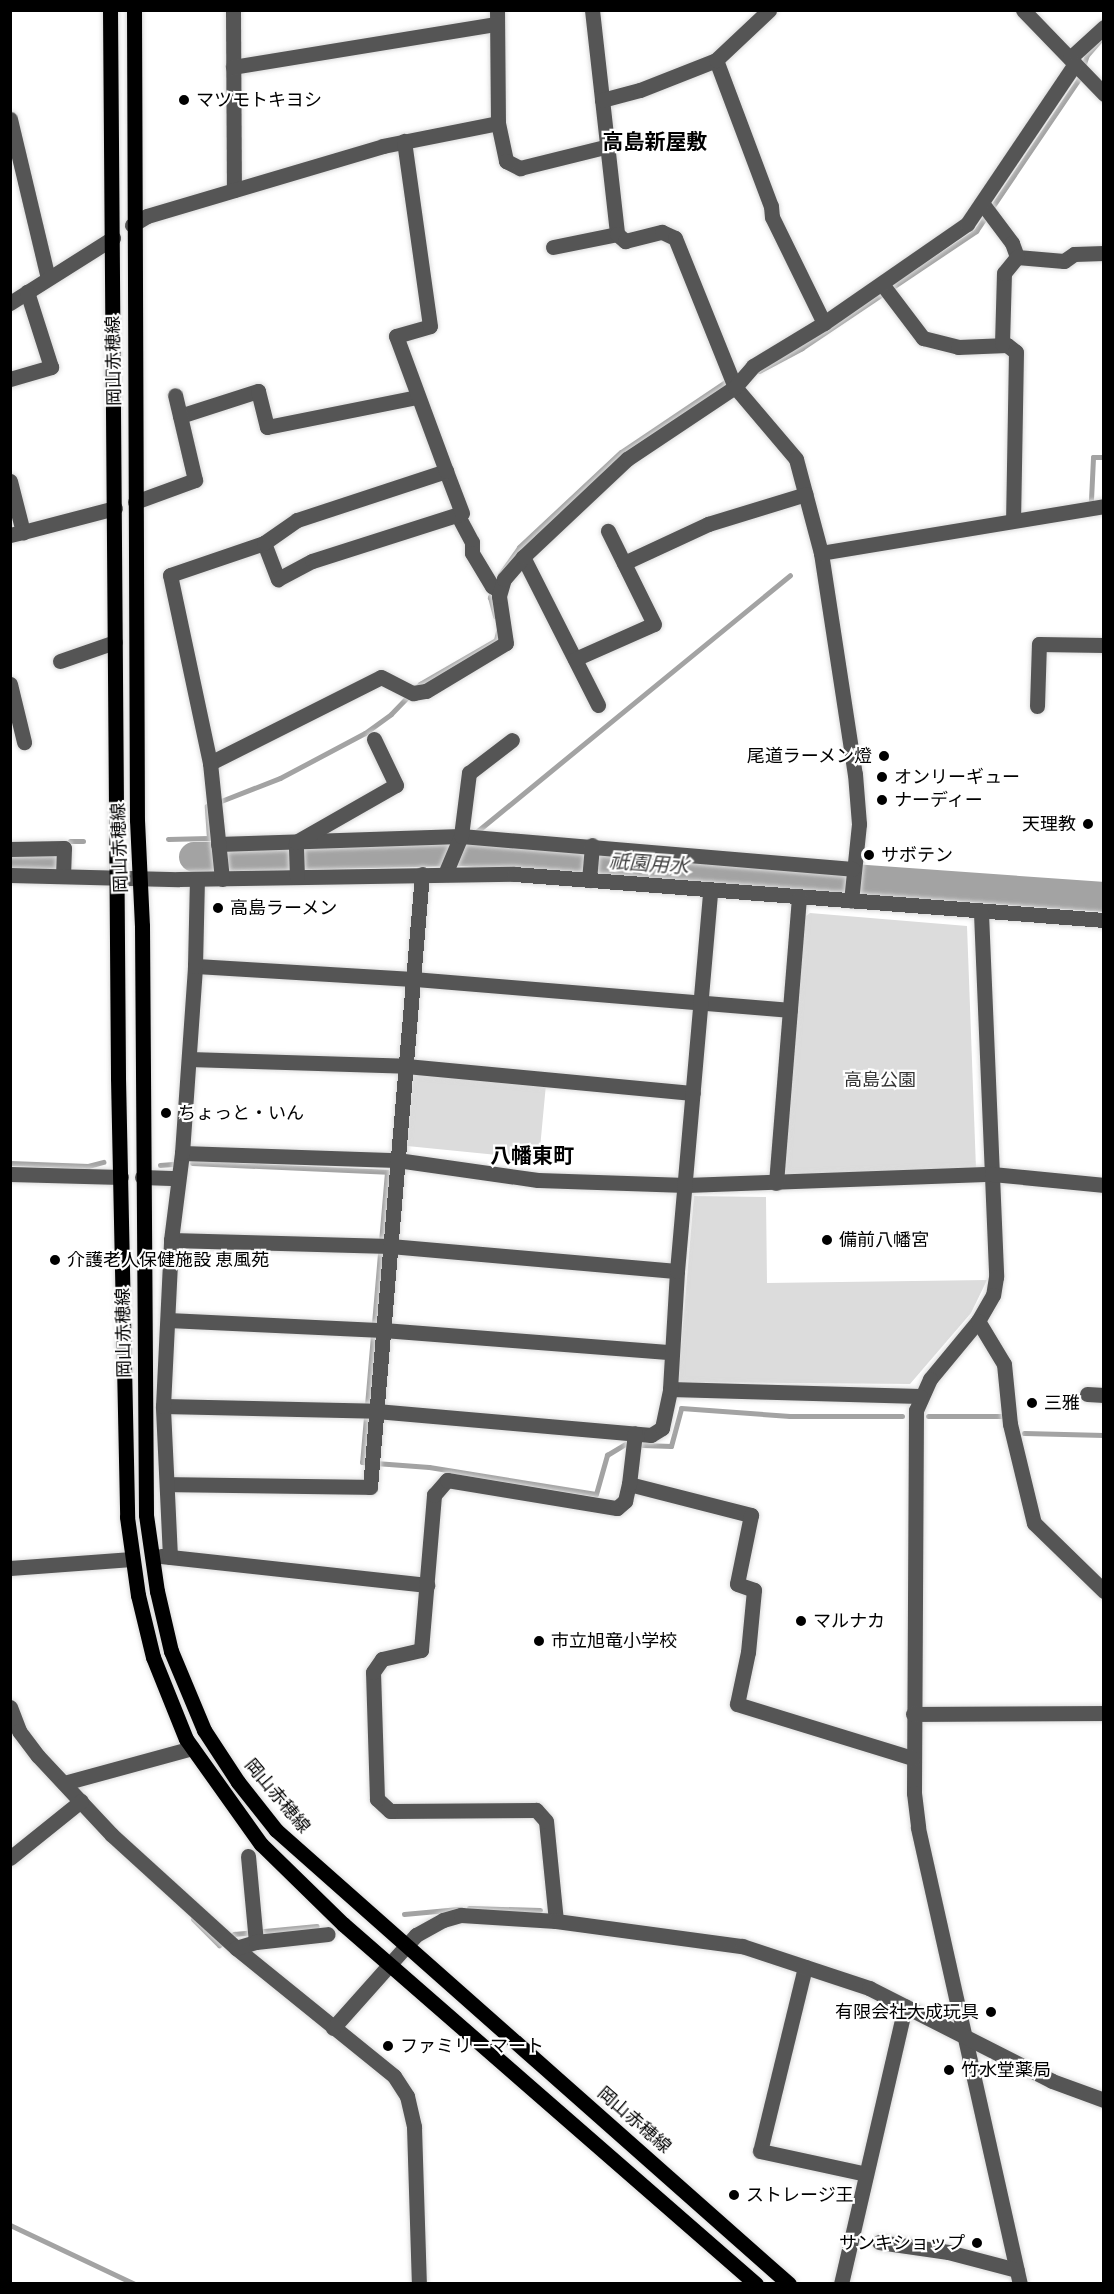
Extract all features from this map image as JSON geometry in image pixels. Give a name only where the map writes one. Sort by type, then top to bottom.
[{"type":"main road","name":"岡山赤穂線","points":[[110,10],[117,876],[126,1516],[132,1559],[153,1658],[192,1748],[261,1844],[389,1963],[756,2283]]},
{"type":"main road","name":"岡山赤穂線","points":[[134,10],[132,225],[146,1515],[171,1651],[204,1730],[232,1773],[276,1830],[789,2283]]},
{"type":"street","points":[[233,10],[234,190]]},
{"type":"street","points":[[592,10],[602,100],[604,147],[617,234],[625,241],[662,232],[675,238],[735,387],[790,449],[806,494],[821,553],[855,774],[859,824],[852,895]]},
{"type":"street","points":[[602,100],[640,90],[716,60],[769,10]]},
{"type":"street","points":[[1023,10],[1104,94]]},
{"type":"street","points":[[233,67],[497,17],[498,123],[506,161],[520,168],[604,147]]},
{"type":"street","points":[[496,589],[523,557],[627,459],[735,387],[753,366],[885,288],[986,209],[1104,27]]},
{"type":"street","points":[[716,60],[772,217],[824,323]]},
{"type":"street","points":[[10,119],[15,156],[48,278]]},
{"type":"street","points":[[132,225],[147,216],[404,141],[498,123]]},
{"type":"street","points":[[264,543],[278,579],[312,561],[462,513],[396,336],[430,326],[404,141]]},
{"type":"street","points":[[986,209],[1012,243],[1017,257]]},
{"type":"street","points":[[553,247],[617,234]]},
{"type":"street","points":[[10,303],[113,237]]},
{"type":"street","points":[[1017,257],[1064,261],[1074,254],[1104,253]]},
{"type":"street","points":[[1002,344],[1004,273],[1017,257]]},
{"type":"street","points":[[885,288],[923,338],[958,346],[1002,344],[1017,352],[1013,519]]},
{"type":"street","points":[[10,379],[51,367],[27,292]]},
{"type":"street","points":[[180,416],[258,391],[267,427],[417,397]]},
{"type":"street","points":[[135,502],[195,480],[175,395]]},
{"type":"street","points":[[222,872],[210,762],[170,575],[264,543],[297,520],[446,471]]},
{"type":"street","points":[[10,481],[17,533],[115,508]]},
{"type":"street","points":[[624,563],[708,524],[806,494]]},
{"type":"street","points":[[821,553],[1013,519],[1104,506]]},
{"type":"street","points":[[210,762],[381,677],[411,692],[426,691],[506,643],[496,589],[472,554],[472,542],[457,514]]},
{"type":"street","points":[[575,658],[654,624],[608,531]]},
{"type":"street","points":[[523,557],[598,705]]},
{"type":"street","points":[[60,661],[115,642]]},
{"type":"street","points":[[1037,706],[1039,644],[1104,645]]},
{"type":"street","points":[[10,684],[24,742]]},
{"type":"street","points":[[296,848],[396,784],[374,739]]},
{"type":"street","points":[[445,874],[449,858],[465,839],[469,773],[512,740]]},
{"type":"street","points":[[219,847],[296,848],[465,839],[591,853],[853,870]]},
{"type":"street","points":[[10,849],[64,848],[63,875]]},
{"type":"street","points":[[296,848],[297,877]]},
{"type":"street","points":[[589,880],[591,853]]},
{"type":"street","points":[[10,875],[197,879],[222,872],[297,877],[445,874],[589,880],[799,898],[852,895],[981,913],[1104,920]]},
{"type":"street","points":[[167,1484],[370,1487],[372,1463],[370,1411],[384,1246],[397,1160],[422,874]]},
{"type":"street","points":[[170,1557],[163,1406],[171,1240],[182,1154],[195,966],[197,879]]},
{"type":"street","points":[[163,1406],[370,1411],[651,1435],[662,1428],[670,1389],[677,1271],[710,890]]},
{"type":"street","points":[[776,1183],[799,898]]},
{"type":"street","points":[[981,913],[996,1277],[993,1295],[978,1321],[920,1396],[913,1437],[913,1758],[918,1828],[1019,2277]]},
{"type":"street","points":[[195,966],[414,979],[790,1010]]},
{"type":"street","points":[[189,1059],[406,1066],[693,1093]]},
{"type":"street","points":[[182,1154],[397,1160],[538,1180],[686,1185],[992,1174],[1104,1185]]},
{"type":"street","points":[[10,1174],[121,1177]]},
{"type":"street","points":[[142,1176],[178,1178]]},
{"type":"street","points":[[171,1240],[384,1246],[677,1271]]},
{"type":"street","points":[[168,1320],[377,1330],[671,1352]]},
{"type":"street","points":[[978,1321],[1004,1364],[1010,1424],[1034,1523],[1104,1591]]},
{"type":"street","points":[[670,1389],[920,1396]]},
{"type":"street","points":[[1087,1394],[1104,1395]]},
{"type":"street","points":[[556,1921],[546,1821],[536,1810],[390,1811],[377,1799],[373,1672],[382,1659],[421,1650],[434,1495],[447,1480],[617,1508],[625,1501],[635,1433]]},
{"type":"street","points":[[629,1484],[751,1515],[737,1584],[754,1590],[748,1653],[737,1704],[913,1758]]},
{"type":"street","points":[[152,1556],[427,1585]]},
{"type":"street","points":[[10,1568],[132,1559]]},
{"type":"street","points":[[10,1707],[19,1731],[112,1835],[230,1942],[394,2076],[407,2096],[414,2127],[419,2283]]},
{"type":"street","points":[[912,1714],[1102,1713]]},
{"type":"street","points":[[64,1784],[192,1748]]},
{"type":"street","points":[[10,1858],[81,1801]]},
{"type":"street","points":[[248,1856],[256,1936]]},
{"type":"street","points":[[333,2028],[389,1963],[426,1929],[461,1915],[556,1921],[742,1946],[869,1988],[1052,2081],[1104,2100]]},
{"type":"street","points":[[230,1942],[256,1936],[328,1934]]},
{"type":"street","points":[[805,1967],[760,2151],[866,2174]]},
{"type":"street","points":[[841,2283],[905,2006]]},
{"type":"street","points":[[879,2242],[948,2252],[1019,2277]]},
{"type":"green space","name":"高島公園","points":[[810,913],[967,926],[976,1169],[787,1178],[781,1172],[801,920]]},
{"type":"green space","points":[[414,1071],[546,1084],[539,1159],[407,1146]]},
{"type":"green space","points":[[694,1196],[766,1197],[767,1283],[987,1280],[971,1313],[910,1384],[678,1382]]},
{"type":"waterway","points":[[759,371],[802,348],[976,231],[1079,79],[1087,55],[1100,40]]},
{"type":"waterway","points":[[499,576],[519,547],[621,452],[725,382]]},
{"type":"waterway","points":[[1091,500],[1093,457],[1104,457]]},
{"type":"waterway","points":[[475,833],[790,575]]},
{"type":"waterway","points":[[493,590],[490,597],[495,616]]},
{"type":"waterway","points":[[221,801],[280,778],[365,733],[391,714],[420,684],[496,640],[498,631]]},
{"type":"waterway","points":[[168,839],[209,838],[207,806]]},
{"type":"waterway","points":[[70,841],[83,841]]},
{"type":"waterway","name":"祇園用水","points":[[194,857],[461,851],[1104,897]]},
{"type":"waterway","name":"祇園用水","points":[[10,861],[47,860]]},
{"type":"waterway","points":[[10,1163],[88,1166],[103,1162]]},
{"type":"waterway","points":[[192,1163],[387,1172],[362,1462],[429,1467],[596,1494],[607,1455],[625,1444]]},
{"type":"waterway","points":[[160,1165],[173,1164]]},
{"type":"waterway","points":[[643,1445],[671,1446],[681,1408],[790,1416],[902,1416]]},
{"type":"waterway","points":[[928,1416],[1001,1416]]},
{"type":"waterway","points":[[1024,1433],[1104,1435]]},
{"type":"waterway","points":[[469,1908],[540,1910]]},
{"type":"waterway","points":[[404,1914],[459,1909]]},
{"type":"waterway","points":[[193,1919],[219,1945],[234,1934],[317,1926]]},
{"type":"waterway","points":[[10,2225],[135,2284]]},
{"type":"place","name":"マツモトキヨシ","points":[[184,100]]},
{"type":"place","name":"尾道ラーメン燈","points":[[884,756]]},
{"type":"place","name":"オンリーギュー","points":[[882,777]]},
{"type":"place","name":"ナーディー","points":[[882,800]]},
{"type":"place","name":"天理教","points":[[1088,824]]},
{"type":"place","name":"サボテン","points":[[869,855]]},
{"type":"place","name":"高島ラーメン","points":[[218,908]]},
{"type":"place","name":"ちょっと・いん","points":[[166,1113]]},
{"type":"place","name":"備前八幡宮","points":[[827,1240]]},
{"type":"place","name":"介護老人保健施設 恵風苑","points":[[55,1260]]},
{"type":"place","name":"三雅","points":[[1032,1403]]},
{"type":"place","name":"マルナカ","points":[[801,1621]]},
{"type":"place","name":"市立旭竜小学校","points":[[539,1641]]},
{"type":"place","name":"有限会社大成玩具","points":[[991,2012]]},
{"type":"place","name":"ファミリーマート","points":[[388,2046]]},
{"type":"place","name":"竹水堂薬局","points":[[949,2070]]},
{"type":"place","name":"ストレージ王","points":[[734,2195]]},
{"type":"place","name":"サンキショップ","points":[[977,2243]]},
{"type":"district","name":"高島新屋敷","points":[[655,142]]},
{"type":"district","name":"八幡東町","points":[[532,1156]]}]
